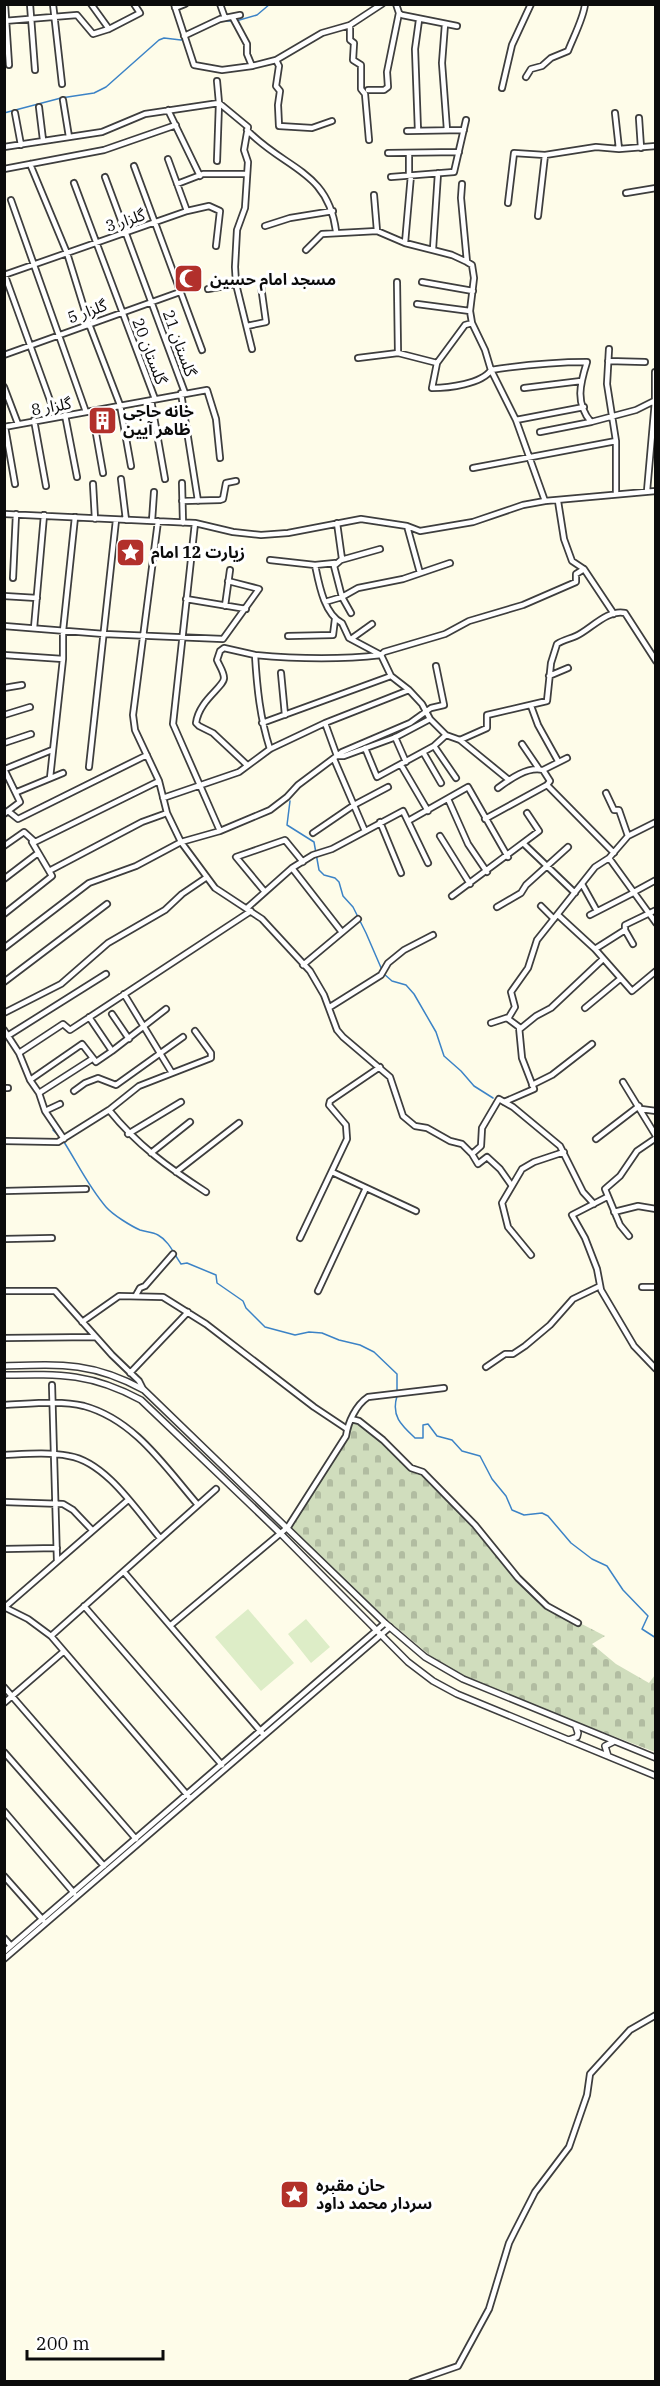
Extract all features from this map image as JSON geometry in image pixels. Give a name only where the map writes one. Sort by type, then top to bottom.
[{"type":"street","points":[[5,4],[9,65]]},
{"type":"street","points":[[30,4],[35,70]]},
{"type":"street","points":[[53,4],[62,84]]},
{"type":"street","points":[[91,4],[109,29]]},
{"type":"street","points":[[5,21],[77,15],[92,33],[109,29],[140,13],[134,4]]},
{"type":"street","points":[[185,4],[174,6],[194,65],[222,70],[276,60],[322,33],[350,25],[382,4]]},
{"type":"street","points":[[220,4],[225,18]]},
{"type":"street","points":[[368,90],[387,89],[387,72],[399,13],[396,4]]},
{"type":"street","points":[[502,88],[512,45],[531,4]]},
{"type":"street","points":[[526,77],[531,69],[542,66],[551,58],[568,51],[575,29],[584,14],[585,4]]},
{"type":"street","points":[[399,13],[420,20],[457,27]]},
{"type":"street","points":[[234,21],[240,15]]},
{"type":"street","points":[[184,39],[215,21],[225,18],[234,21],[247,44],[247,54],[252,66]]},
{"type":"street","points":[[418,131],[415,49],[420,20]]},
{"type":"street","points":[[445,24],[442,63],[447,130]]},
{"type":"street","points":[[350,25],[350,40],[354,43],[354,60],[361,65],[361,89],[365,94],[369,140]]},
{"type":"street","points":[[276,60],[279,66],[276,86],[280,92],[279,126],[312,128],[332,121]]},
{"type":"street","points":[[217,81],[219,104],[217,161]]},
{"type":"street","points":[[63,100],[69,137]]},
{"type":"street","points":[[4,147],[102,132],[145,114],[219,104],[248,126],[244,150],[248,162],[244,208],[237,230],[237,284],[252,349]]},
{"type":"street","points":[[39,107],[43,140]]},
{"type":"street","points":[[168,110],[200,176]]},
{"type":"street","points":[[15,112],[21,145]]},
{"type":"street","points":[[615,113],[619,149]]},
{"type":"street","points":[[639,118],[641,148]]},
{"type":"street","points":[[391,177],[455,171],[466,120]]},
{"type":"street","points":[[4,169],[104,150],[176,125]]},
{"type":"street","points":[[247,130],[310,178],[322,190],[333,211],[336,231]]},
{"type":"street","points":[[407,131],[464,130]]},
{"type":"street","points":[[508,203],[514,153],[545,154],[596,147],[619,149],[656,146]]},
{"type":"street","points":[[388,153],[459,152]]},
{"type":"street","points":[[405,243],[410,175],[409,153]]},
{"type":"street","points":[[538,216],[545,154]]},
{"type":"street","points":[[168,159],[187,211]]},
{"type":"street","points":[[30,164],[67,253],[89,324],[120,405],[131,466]]},
{"type":"street","points":[[134,166],[202,350]]},
{"type":"street","points":[[177,184],[209,173],[247,174]]},
{"type":"street","points":[[434,249],[438,173]]},
{"type":"street","name":"گلستان 21","points":[[105,177],[152,301],[183,393],[198,501]]},
{"type":"street","name":"گلستان 20","points":[[74,183],[153,399],[165,479]]},
{"type":"street","points":[[462,184],[461,198],[467,262]]},
{"type":"street","points":[[626,193],[656,188]]},
{"type":"street","points":[[374,195],[377,231]]},
{"type":"street","points":[[11,200],[89,411],[103,473]]},
{"type":"street","name":"گلزار 3","points":[[5,274],[187,211],[208,207],[220,211],[216,246]]},
{"type":"street","points":[[265,225],[290,218],[333,211]]},
{"type":"street","points":[[306,250],[322,234],[336,231],[377,231],[405,243],[434,249],[472,265],[474,278],[470,311],[472,322],[491,370],[516,420],[545,501]]},
{"type":"street","points":[[5,274],[56,417]]},
{"type":"street","points":[[397,282],[398,353]]},
{"type":"street","points":[[422,282],[473,291]]},
{"type":"street","points":[[208,289],[237,284]]},
{"type":"street","points":[[247,326],[267,322],[261,286]]},
{"type":"street","name":"گلزار 5","points":[[4,355],[180,292]]},
{"type":"street","points":[[417,304],[470,311]]},
{"type":"street","points":[[472,322],[465,325],[438,363],[432,386],[434,388],[472,381],[488,375],[491,370]]},
{"type":"street","points":[[609,349],[608,384],[616,441],[616,493]]},
{"type":"street","points":[[358,358],[398,353],[438,363]]},
{"type":"street","points":[[608,361],[645,362]]},
{"type":"street","points":[[491,370],[558,362],[587,362],[581,381],[580,402],[591,422]]},
{"type":"street","points":[[647,491],[655,401],[655,372]]},
{"type":"street","points":[[524,388],[581,381]]},
{"type":"street","points":[[4,387],[18,424]]},
{"type":"street","name":"گلزار 8","points":[[5,427],[207,390],[216,419],[220,458]]},
{"type":"street","points":[[540,432],[636,410],[655,401]]},
{"type":"street","points":[[516,420],[584,407]]},
{"type":"street","points":[[65,415],[77,477]]},
{"type":"street","points":[[34,420],[46,486]]},
{"type":"street","points":[[5,427],[15,484]]},
{"type":"street","points":[[473,468],[616,441]]},
{"type":"street","points":[[121,479],[126,520]]},
{"type":"street","points":[[182,501],[223,499],[226,483],[236,481]]},
{"type":"street","points":[[182,483],[183,523]]},
{"type":"street","points":[[93,484],[95,519]]},
{"type":"street","points":[[4,514],[195,523],[233,532],[261,535],[361,519],[407,526],[420,531],[441,529],[545,501],[656,490]]},
{"type":"street","points":[[154,492],[155,521],[133,715],[135,730],[159,781],[167,813],[181,842],[215,888],[249,909],[269,926],[310,971],[330,1008],[337,1030],[390,1077],[403,1116],[415,1126],[427,1128],[450,1141],[462,1144],[478,1164],[487,1157],[500,1169],[512,1186]]},
{"type":"street","points":[[558,501],[564,539],[572,561],[584,569],[614,614]]},
{"type":"street","points":[[13,578],[16,514]]},
{"type":"street","points":[[34,628],[44,515]]},
{"type":"street","points":[[50,778],[75,517]]},
{"type":"street","points":[[89,767],[116,520]]},
{"type":"street","points":[[195,523],[173,724],[220,831]]},
{"type":"street","points":[[337,524],[341,560]]},
{"type":"street","points":[[407,526],[420,573]]},
{"type":"street","points":[[270,560],[315,565],[335,563],[380,549]]},
{"type":"street","points":[[335,563],[342,597],[351,613]]},
{"type":"street","points":[[325,602],[342,597],[358,588],[403,579],[450,563]]},
{"type":"street","points":[[315,565],[322,598],[335,619],[342,623],[351,639],[381,655],[391,676],[423,704],[430,719],[446,735],[460,740],[509,780]]},
{"type":"street","points":[[246,764],[213,733],[196,723],[201,705],[224,682],[224,675],[217,660],[220,651],[224,648],[305,660],[381,655],[384,652],[445,634],[469,621],[524,605],[576,582],[576,574],[584,569]]},
{"type":"street","points":[[225,606],[230,570]]},
{"type":"street","points":[[4,626],[104,634],[224,639],[258,591],[258,587],[228,581]]},
{"type":"street","points":[[4,596],[38,597]]},
{"type":"street","points":[[186,600],[246,609]]},
{"type":"street","points":[[460,740],[487,728],[488,715],[547,701],[549,676],[557,644],[577,636],[614,614],[625,613],[656,661]]},
{"type":"street","points":[[288,636],[333,635],[335,619]]},
{"type":"street","points":[[351,639],[372,624]]},
{"type":"street","points":[[255,654],[262,723],[270,749]]},
{"type":"street","points":[[4,655],[63,659]]},
{"type":"street","points":[[4,948],[89,883],[136,866],[181,842],[220,831],[270,810],[287,797],[298,784],[335,758],[444,704],[436,666]]},
{"type":"street","points":[[549,676],[568,668]]},
{"type":"street","points":[[280,673],[285,715]]},
{"type":"street","points":[[262,723],[391,676]]},
{"type":"street","points":[[4,688],[22,685]]},
{"type":"street","points":[[163,798],[239,772],[246,764],[270,749],[325,723],[409,690]]},
{"type":"street","points":[[531,706],[538,725],[558,761]]},
{"type":"street","points":[[4,715],[30,707]]},
{"type":"street","points":[[335,758],[395,737],[430,719]]},
{"type":"street","points":[[325,723],[335,758],[365,831]]},
{"type":"street","points":[[393,731],[403,764],[428,811]]},
{"type":"street","points":[[4,743],[31,734]]},
{"type":"street","points":[[362,743],[377,777],[435,746],[446,735]]},
{"type":"street","points":[[485,819],[547,785],[550,781],[522,744]]},
{"type":"street","points":[[435,746],[456,778]]},
{"type":"street","points":[[52,750],[5,769],[6,779],[17,792],[20,802],[6,813],[18,819],[147,755]]},
{"type":"street","points":[[423,752],[441,783]]},
{"type":"street","points":[[498,788],[524,772],[541,770],[567,758]]},
{"type":"street","points":[[17,792],[63,773]]},
{"type":"street","points":[[32,842],[159,781]]},
{"type":"street","points":[[547,785],[611,856],[656,922]]},
{"type":"street","points":[[313,833],[354,805],[388,787]]},
{"type":"street","points":[[408,821],[468,787],[508,856]]},
{"type":"street","points":[[606,793],[614,810],[619,810],[628,836]]},
{"type":"street","points":[[448,799],[468,844],[487,872]]},
{"type":"street","points":[[19,1053],[63,1024],[70,1030],[124,994],[249,909],[292,868],[403,811],[428,863]]},
{"type":"street","points":[[49,871],[142,822],[167,813]]},
{"type":"street","points":[[452,896],[524,844],[540,829],[527,813]]},
{"type":"street","points":[[381,822],[401,873]]},
{"type":"street","points":[[491,1023],[507,1018],[515,1007],[511,992],[528,968],[537,940],[595,867],[611,856],[628,836],[656,822]]},
{"type":"street","points":[[4,846],[24,832],[52,876],[4,914]]},
{"type":"street","points":[[440,836],[470,884]]},
{"type":"street","points":[[265,892],[236,857],[285,840],[303,862]]},
{"type":"street","points":[[524,844],[575,893]]},
{"type":"street","points":[[497,907],[521,893],[526,885],[568,847]]},
{"type":"street","points":[[4,879],[38,853]]},
{"type":"street","points":[[292,868],[341,931]]},
{"type":"street","points":[[4,1013],[61,984],[108,943],[165,910],[182,894],[207,877]]},
{"type":"street","points":[[590,915],[656,880]]},
{"type":"street","points":[[582,884],[597,911]]},
{"type":"street","points":[[4,982],[107,904]]},
{"type":"street","points":[[541,906],[595,949],[632,991],[656,971]]},
{"type":"street","points":[[633,944],[625,930],[625,925],[656,910]]},
{"type":"street","points":[[303,965],[358,919]]},
{"type":"street","points":[[595,949],[625,930]]},
{"type":"street","points":[[330,1008],[381,975],[388,963],[404,950],[433,935]]},
{"type":"street","points":[[520,1029],[551,1008],[603,958]]},
{"type":"street","points":[[9,1035],[106,974]]},
{"type":"street","points":[[585,1008],[620,978]]},
{"type":"street","points":[[124,994],[172,1073]]},
{"type":"street","points":[[30,1080],[82,1044],[92,1059],[98,1062],[166,1009]]},
{"type":"street","points":[[112,1014],[129,1039]]},
{"type":"street","points":[[89,1017],[112,1051]]},
{"type":"street","points":[[504,1102],[534,1090],[522,1058],[520,1029],[507,1018]]},
{"type":"street","points":[[4,1030],[19,1053],[30,1080],[39,1093],[45,1112],[64,1139]]},
{"type":"street","points":[[4,1141],[58,1142],[109,1110],[139,1086],[211,1058],[211,1053],[195,1031]]},
{"type":"street","points":[[74,1091],[98,1078],[116,1085],[183,1036]]},
{"type":"street","points":[[532,1084],[552,1075],[592,1044]]},
{"type":"street","points":[[39,1093],[92,1059]]},
{"type":"street","points":[[300,1238],[347,1139],[346,1125],[329,1103],[380,1067]]},
{"type":"street","points":[[623,1082],[656,1137],[637,1151],[620,1176],[605,1189],[620,1225],[629,1236]]},
{"type":"street","points":[[472,1154],[481,1146],[482,1128],[499,1099],[550,1136],[564,1152],[583,1192],[594,1204]]},
{"type":"street","points":[[128,1134],[181,1102]]},
{"type":"street","points":[[45,1112],[60,1104]]},
{"type":"street","points":[[640,1107],[656,1111]]},
{"type":"street","points":[[596,1139],[640,1107]]},
{"type":"street","points":[[109,1110],[128,1134],[176,1172],[206,1192]]},
{"type":"street","points":[[151,1153],[190,1122]]},
{"type":"street","points":[[176,1172],[239,1123]]},
{"type":"street","points":[[531,1255],[508,1227],[502,1203],[522,1169],[534,1162],[564,1152]]},
{"type":"street","points":[[332,1172],[416,1211]]},
{"type":"street","points":[[318,1291],[366,1188]]},
{"type":"street","points":[[4,1191],[86,1189]]},
{"type":"street","points":[[607,1197],[572,1215],[585,1238],[597,1269],[601,1290],[613,1313],[634,1346],[656,1369]]},
{"type":"street","points":[[615,1212],[638,1206],[656,1209]]},
{"type":"street","points":[[4,1239],[52,1238]]},
{"type":"street","points":[[136,1295],[173,1254]]},
{"type":"street","points":[[486,1367],[505,1354],[513,1354],[525,1346],[550,1325],[573,1299],[600,1286]]},
{"type":"street","points":[[642,1287],[656,1287]]},
{"type":"street","points":[[4,1291],[55,1291],[144,1390],[388,1625],[425,1657],[446,1670],[656,1758]]},
{"type":"street","points":[[82,1322],[119,1296],[163,1297],[188,1312],[347,1429]]},
{"type":"street","points":[[130,1373],[188,1312]]},
{"type":"street","points":[[4,1338],[95,1337]]},
{"type":"street","points":[[4,1366],[64,1364],[84,1367],[126,1380],[144,1390]]},
{"type":"street","points":[[4,1375],[61,1374],[88,1378],[114,1386],[141,1400],[281,1534],[408,1662],[457,1694],[656,1776]]},
{"type":"street","points":[[52,1385],[57,1561]]},
{"type":"street","points":[[171,1626],[288,1527],[346,1436],[351,1419],[368,1397],[444,1388]]},
{"type":"street","points":[[4,1405],[83,1406],[113,1418],[141,1439],[198,1505]]},
{"type":"street","points":[[351,1419],[359,1421],[383,1440],[411,1468],[423,1472],[475,1525],[518,1578],[547,1606],[578,1623]]},
{"type":"street","points":[[4,1455],[54,1454],[71,1456],[91,1463],[108,1478],[160,1538]]},
{"type":"street","points":[[51,1636],[216,1489]]},
{"type":"street","points":[[128,1500],[5,1607],[28,1619],[51,1636],[189,1797]]},
{"type":"street","points":[[4,1502],[55,1502],[73,1510],[92,1530]]},
{"type":"street","points":[[4,1549],[57,1548]]},
{"type":"street","points":[[124,1572],[262,1734]]},
{"type":"street","points":[[84,1606],[222,1765]]},
{"type":"street","points":[[4,1959],[388,1625]]},
{"type":"street","points":[[4,1703],[63,1652]]},
{"type":"street","points":[[4,1687],[14,1695],[136,1839]]},
{"type":"street","points":[[567,1740],[577,1737],[578,1730],[575,1726]]},
{"type":"street","points":[[4,1952],[136,1839],[189,1797],[222,1765],[262,1734]]},
{"type":"street","points":[[608,1757],[605,1746],[610,1742],[615,1742]]},
{"type":"street","points":[[4,1752],[104,1866]]},
{"type":"street","points":[[4,1811],[74,1893]]},
{"type":"street","points":[[4,1876],[43,1920]]},
{"type":"street","points":[[4,1938],[11,1946]]},
{"type":"street","points":[[412,2382],[458,2366],[489,2309],[509,2243],[515,2231],[535,2192],[569,2146],[587,2096],[590,2074],[630,2030],[656,2014]]},
{"type":"green space","points":[[351,1419],[359,1421],[411,1468],[423,1472],[475,1525],[496,1552],[547,1606],[605,1636],[592,1644],[616,1664],[649,1683],[655,1675],[655,1752],[498,1692],[439,1663],[390,1622],[288,1527],[345,1436]]},
{"type":"green space","points":[[248,1609],[294,1663],[261,1691],[215,1637]]},
{"type":"green space","points":[[306,1619],[330,1647],[311,1663],[288,1634]]},
{"type":"waterway","points":[[236,21],[257,15],[270,4]]},
{"type":"waterway","points":[[221,21],[232,21]]},
{"type":"waterway","points":[[4,113],[61,98],[94,93],[106,87],[159,40],[164,38],[181,40],[204,29]]},
{"type":"waterway","points":[[290,801],[287,825],[314,842],[319,870],[339,882],[343,896],[353,907],[382,970]]},
{"type":"waterway","points":[[384,974],[392,981],[406,985],[414,994],[436,1032],[444,1056],[474,1086],[493,1098]]},
{"type":"waterway","points":[[514,1111],[543,1134]]},
{"type":"waterway","points":[[53,1130],[60,1137]]},
{"type":"waterway","points":[[64,1142],[94,1191],[106,1207],[122,1220],[162,1238],[181,1264],[187,1263],[216,1275],[217,1283],[243,1301],[246,1308],[265,1327],[295,1335],[309,1332],[322,1333],[374,1352],[397,1374],[397,1392]]},
{"type":"waterway","points":[[553,1143],[559,1149]]},
{"type":"waterway","points":[[397,1396],[395,1409],[398,1420],[415,1438],[423,1438],[423,1425],[428,1424],[437,1436],[452,1440],[462,1451],[480,1456],[492,1479],[506,1496],[512,1510],[524,1515],[542,1513],[548,1516],[571,1543],[592,1559],[607,1566],[623,1590],[648,1616],[642,1629],[656,1638]]},
{"type":"place","name":"مسجد امام حسین","points":[[189,279]]},
{"type":"place","name":"خانه حاجی ظاهر آیین","points":[[102,420]]},
{"type":"place","name":"زیارت 12 امام","points":[[130,552]]},
{"type":"place","name":"حان مقبره سردار محمد داود","points":[[295,2194]]}]
